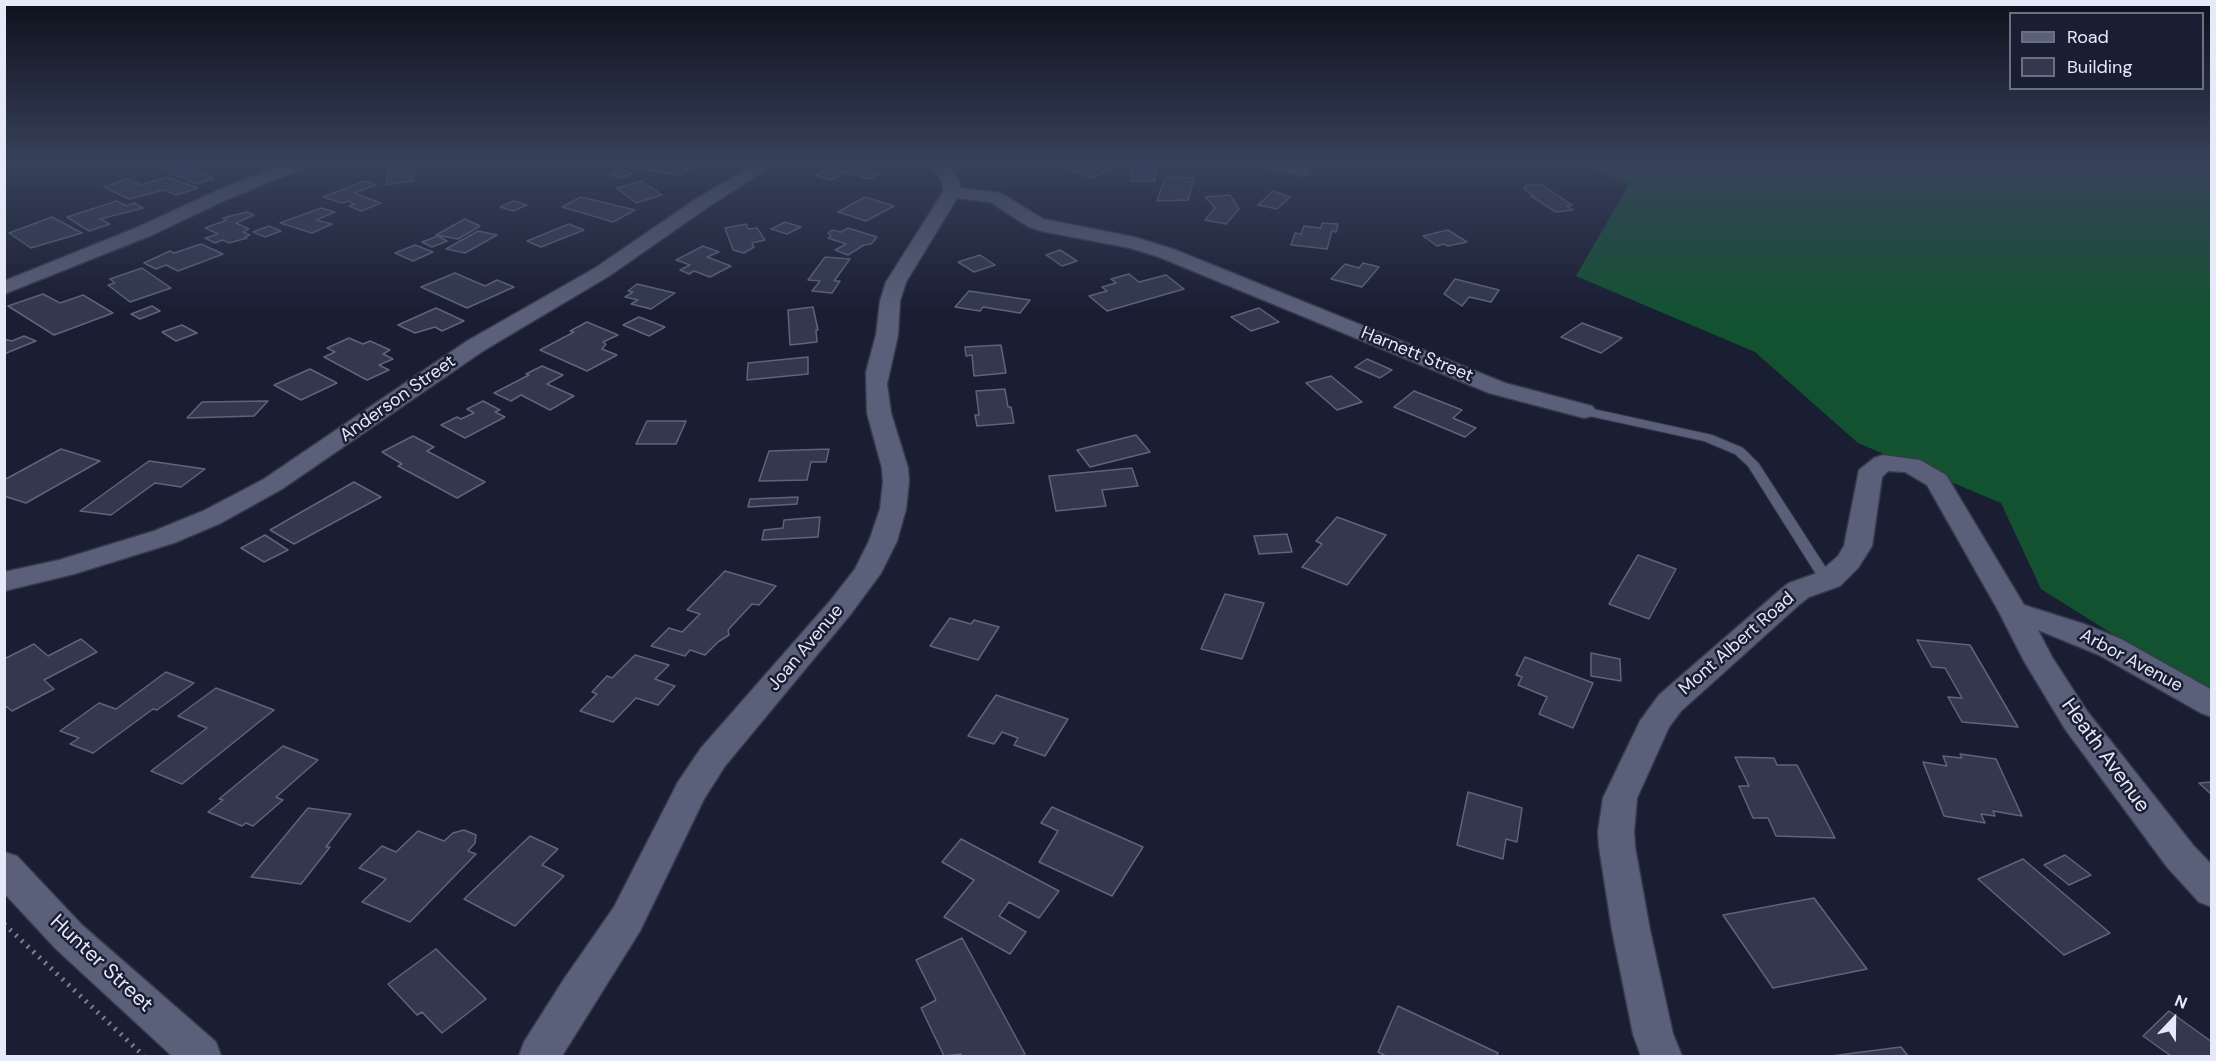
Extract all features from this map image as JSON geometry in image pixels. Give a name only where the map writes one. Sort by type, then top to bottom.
[{"type":"street","points":[[4,288],[145,231],[184,213]]},
{"type":"street","name":"Anderson Street","points":[[4,582],[64,568],[164,537],[212,517],[273,484],[475,346],[611,267],[688,213]]},
{"type":"street","name":"Joan Avenue","points":[[539,1056],[627,919],[690,792],[713,757],[840,608],[867,573],[884,541],[893,509],[896,482],[895,468],[879,413],[876,384],[887,335],[890,301],[901,273],[940,213]]},
{"type":"street","name":"Harnett Street","points":[[1019,213],[1036,223],[1048,227],[1134,243],[1166,253],[1497,388],[1584,411]]},
{"type":"street","name":"Mont Albert Road","points":[[1661,1056],[1653,1034],[1633,941],[1616,832],[1620,798],[1656,721],[1670,703],[1790,597],[1799,590],[1830,579],[1848,562],[1858,546],[1869,477],[1872,470],[1883,463],[1904,464],[1924,471],[1941,486],[2014,612]]},
{"type":"street","name":"Arbor Avenue","points":[[2014,612],[2110,646],[2211,705]]},
{"type":"street","name":"Heath Avenue","points":[[2014,612],[2039,661],[2076,720],[2173,848],[2211,891]]},
{"type":"street","name":"Hunter Street","points":[[4,867],[69,937],[201,1056]]},
{"type":"lane","name":"Harnett Street","points":[[1584,411],[1708,438],[1739,451],[1753,464],[1821,571],[1830,579]]},
{"type":"path","points":[[4,924],[144,1056]]},
{"type":"green space","points":[[1613,213],[2211,213],[2211,696],[2041,589],[2001,503],[1858,443],[1755,352],[1576,276]]},
{"type":"building","points":[[81,213],[125,213],[100,219],[110,224],[89,231],[67,217]]},
{"type":"building","points":[[245,213],[254,215],[236,223],[249,229],[243,232],[250,235],[229,243],[223,240],[215,243],[205,238],[218,234],[205,228],[227,220],[223,218]]},
{"type":"building","points":[[309,213],[334,213],[316,220],[332,224],[312,233],[280,223]]},
{"type":"building","points":[[581,213],[630,213],[613,222]]},
{"type":"building","points":[[840,213],[882,213],[866,221]]},
{"type":"building","points":[[1211,213],[1236,213],[1226,224],[1205,220]]},
{"type":"building","points":[[52,217],[82,233],[31,248],[9,233]]},
{"type":"building","points":[[465,219],[480,226],[458,239],[436,235]]},
{"type":"building","points":[[785,222],[801,227],[787,234],[771,229]]},
{"type":"building","points":[[1322,223],[1338,224],[1336,232],[1332,231],[1327,249],[1291,245],[1295,233],[1301,234],[1304,226],[1321,228]]},
{"type":"building","points":[[569,224],[584,230],[541,247],[527,241]]},
{"type":"building","points":[[746,224],[748,229],[757,228],[765,240],[752,243],[754,247],[744,253],[733,250],[725,228]]},
{"type":"building","points":[[269,226],[281,231],[265,237],[253,232]]},
{"type":"building","points":[[848,228],[877,237],[871,244],[864,245],[848,255],[835,250],[846,244],[828,238],[831,236],[828,233],[832,230],[841,232]]},
{"type":"building","points":[[1448,230],[1467,242],[1437,246],[1423,236]]},
{"type":"building","points":[[478,231],[497,235],[465,253],[446,249]]},
{"type":"building","points":[[438,236],[447,241],[432,247],[422,242]]},
{"type":"building","points":[[201,244],[223,254],[178,271],[166,265],[156,269],[144,263],[170,251],[174,253]]},
{"type":"building","points":[[415,245],[433,252],[413,261],[395,253]]},
{"type":"building","points":[[703,246],[719,252],[707,257],[731,266],[710,277],[694,271],[689,274],[680,270],[690,265],[676,260]]},
{"type":"building","points":[[1060,250],[1077,261],[1062,266],[1046,255]]},
{"type":"building","points":[[980,255],[995,265],[974,272],[958,262]]},
{"type":"building","points":[[825,257],[850,259],[834,281],[840,281],[832,293],[812,291],[820,281],[808,280]]},
{"type":"building","points":[[1363,263],[1379,267],[1362,287],[1331,279],[1345,264],[1359,268]]},
{"type":"building","points":[[142,268],[171,288],[130,302],[108,285],[115,283],[110,279]]},
{"type":"building","points":[[455,273],[485,286],[497,280],[514,287],[467,308],[421,287]]},
{"type":"building","points":[[1129,274],[1139,282],[1166,275],[1184,289],[1107,311],[1089,296],[1107,291],[1102,287],[1116,283],[1111,279]]},
{"type":"building","points":[[1455,279],[1499,290],[1491,302],[1469,297],[1462,306],[1444,294]]},
{"type":"building","points":[[637,284],[675,293],[651,309],[631,304],[638,300],[625,297],[633,292],[628,291]]},
{"type":"building","points":[[969,291],[1030,300],[1020,313],[983,307],[980,311],[955,307]]},
{"type":"building","points":[[43,294],[60,303],[83,295],[113,313],[54,335],[8,306]]},
{"type":"building","points":[[152,306],[160,311],[140,319],[131,314]]},
{"type":"building","points":[[813,307],[818,330],[816,330],[817,342],[790,345],[788,310]]},
{"type":"building","points":[[436,308],[464,321],[442,331],[435,327],[415,333],[398,325]]},
{"type":"building","points":[[1259,308],[1279,322],[1251,331],[1231,317]]},
{"type":"building","points":[[639,317],[665,327],[649,336],[623,325]]},
{"type":"building","points":[[587,322],[618,335],[603,342],[606,344],[602,349],[617,355],[587,371],[540,350],[574,332],[570,331]]},
{"type":"building","points":[[1582,323],[1622,338],[1601,353],[1561,337]]},
{"type":"building","points":[[182,325],[197,333],[176,341],[162,332]]},
{"type":"building","points":[[24,336],[36,341],[4,354],[4,339],[12,341]]},
{"type":"building","points":[[349,338],[363,344],[370,341],[390,350],[383,354],[393,359],[379,365],[389,370],[367,380],[324,357],[335,352],[327,348]]},
{"type":"building","points":[[1001,345],[1006,373],[974,376],[972,355],[966,356],[965,347]]},
{"type":"building","points":[[808,357],[808,374],[747,380],[748,363]]},
{"type":"building","points":[[1367,359],[1392,370],[1380,378],[1355,367]]},
{"type":"building","points":[[542,366],[563,375],[547,384],[574,396],[550,410],[521,395],[511,401],[494,393],[529,375],[526,374]]},
{"type":"building","points":[[310,369],[337,383],[301,400],[274,385]]},
{"type":"building","points":[[1331,376],[1362,402],[1337,410],[1306,383]]},
{"type":"building","points":[[1005,389],[1014,423],[977,426],[975,415],[979,415],[976,391]]},
{"type":"building","points":[[1414,391],[1462,410],[1453,418],[1476,428],[1465,437],[1394,407]]},
{"type":"building","points":[[268,401],[254,416],[187,418],[202,402]]},
{"type":"building","points":[[483,401],[500,410],[495,412],[505,417],[465,438],[441,425],[457,417],[461,419],[474,413],[467,409]]},
{"type":"building","points":[[647,421],[686,421],[676,444],[636,444]]},
{"type":"building","points":[[1136,435],[1150,452],[1090,467],[1077,450]]},
{"type":"building","points":[[413,436],[434,447],[427,451],[485,482],[457,498],[398,466],[402,464],[382,452]]},
{"type":"building","points":[[61,449],[100,461],[26,503],[4,496],[4,480]]},
{"type":"building","points":[[829,449],[826,462],[811,462],[807,480],[759,481],[769,451]]},
{"type":"building","points":[[149,461],[205,469],[181,487],[155,483],[111,515],[80,511]]},
{"type":"building","points":[[1132,468],[1138,486],[1102,490],[1106,506],[1056,511],[1049,476]]},
{"type":"building","points":[[354,482],[381,497],[294,544],[270,530]]},
{"type":"building","points":[[798,497],[797,504],[748,507],[750,499]]},
{"type":"building","points":[[820,517],[818,537],[762,540],[764,530],[783,528],[784,520]]},
{"type":"building","points":[[1337,517],[1386,535],[1347,585],[1302,567],[1322,544],[1316,541]]},
{"type":"building","points":[[1287,534],[1292,552],[1259,554],[1254,536]]},
{"type":"building","points":[[265,535],[288,550],[264,562],[241,548]]},
{"type":"building","points":[[1638,555],[1676,569],[1649,619],[1609,604]]},
{"type":"building","points":[[725,571],[776,586],[759,605],[752,604],[728,630],[729,635],[705,655],[690,650],[685,656],[651,646],[669,628],[682,632],[700,614],[687,610]]},
{"type":"building","points":[[1225,594],[1264,603],[1242,659],[1201,649]]},
{"type":"building","points":[[950,618],[971,624],[974,620],[999,627],[978,660],[930,646]]},
{"type":"building","points":[[81,639],[97,652],[44,680],[54,689],[12,711],[4,705],[4,659],[34,644],[48,656]]},
{"type":"building","points":[[1917,640],[1970,645],[2018,727],[1962,722],[1948,697],[1962,698],[1945,668],[1932,667]]},
{"type":"building","points":[[1591,653],[1620,659],[1621,681],[1591,676]]},
{"type":"building","points":[[635,655],[669,665],[655,679],[675,686],[658,705],[636,698],[613,722],[580,711],[597,694],[592,692],[607,676],[612,678]]},
{"type":"building","points":[[1525,657],[1593,683],[1573,728],[1539,714],[1547,697],[1518,685],[1522,677],[1516,675]]},
{"type":"building","points":[[166,672],[194,683],[157,710],[153,709],[93,753],[70,744],[79,738],[60,731],[99,703],[116,709]]},
{"type":"building","points":[[216,688],[274,710],[182,784],[151,771],[207,728],[178,716]]},
{"type":"building","points":[[996,695],[1068,719],[1045,756],[1014,745],[1018,738],[1002,732],[994,744],[968,736]]},
{"type":"building","points":[[283,746],[318,760],[276,797],[283,800],[253,826],[246,823],[242,826],[208,812],[223,800],[219,799]]},
{"type":"building","points":[[1960,754],[1996,759],[2022,816],[1993,811],[1995,816],[1981,814],[1985,823],[1944,816],[1923,762],[1947,766],[1943,756],[1962,758]]},
{"type":"building","points":[[1735,757],[1774,758],[1777,765],[1797,765],[1835,838],[1776,836],[1768,818],[1753,818],[1739,786],[1749,786]]},
{"type":"building","points":[[2212,782],[2212,795],[2199,783]]},
{"type":"building","points":[[1468,792],[1522,808],[1517,842],[1506,839],[1503,859],[1457,845]]},
{"type":"building","points":[[1052,807],[1143,847],[1112,896],[1039,862],[1058,831],[1041,823]]},
{"type":"building","points":[[308,808],[351,814],[326,847],[330,847],[301,884],[251,877]]},
{"type":"building","points":[[464,830],[476,835],[475,843],[468,851],[476,854],[410,922],[362,902],[386,879],[359,868],[382,846],[396,852],[418,831],[444,841],[453,833]]},
{"type":"building","points":[[530,836],[558,849],[542,865],[564,876],[515,926],[464,899]]},
{"type":"building","points":[[961,839],[1059,891],[1039,918],[1009,902],[999,916],[1026,932],[1010,954],[944,917],[974,880],[942,862]]},
{"type":"building","points":[[2065,855],[2091,875],[2069,885],[2044,865]]},
{"type":"building","points":[[2023,859],[2110,933],[2064,955],[1978,879]]},
{"type":"building","points":[[1814,898],[1867,969],[1773,988],[1723,915]]},
{"type":"building","points":[[962,938],[1025,1054],[1022,1056],[962,1056],[961,1054],[944,1056],[921,1008],[936,1000],[916,960]]},
{"type":"building","points":[[436,949],[486,999],[442,1033],[422,1012],[417,1015],[388,984]]},
{"type":"building","points":[[1398,1006],[1498,1053],[1497,1056],[1386,1056],[1378,1052]]},
{"type":"building","points":[[2169,1011],[2212,1042],[2212,1056],[2171,1056],[2143,1036]]},
{"type":"building","points":[[1901,1047],[1908,1056],[1831,1056]]}]
